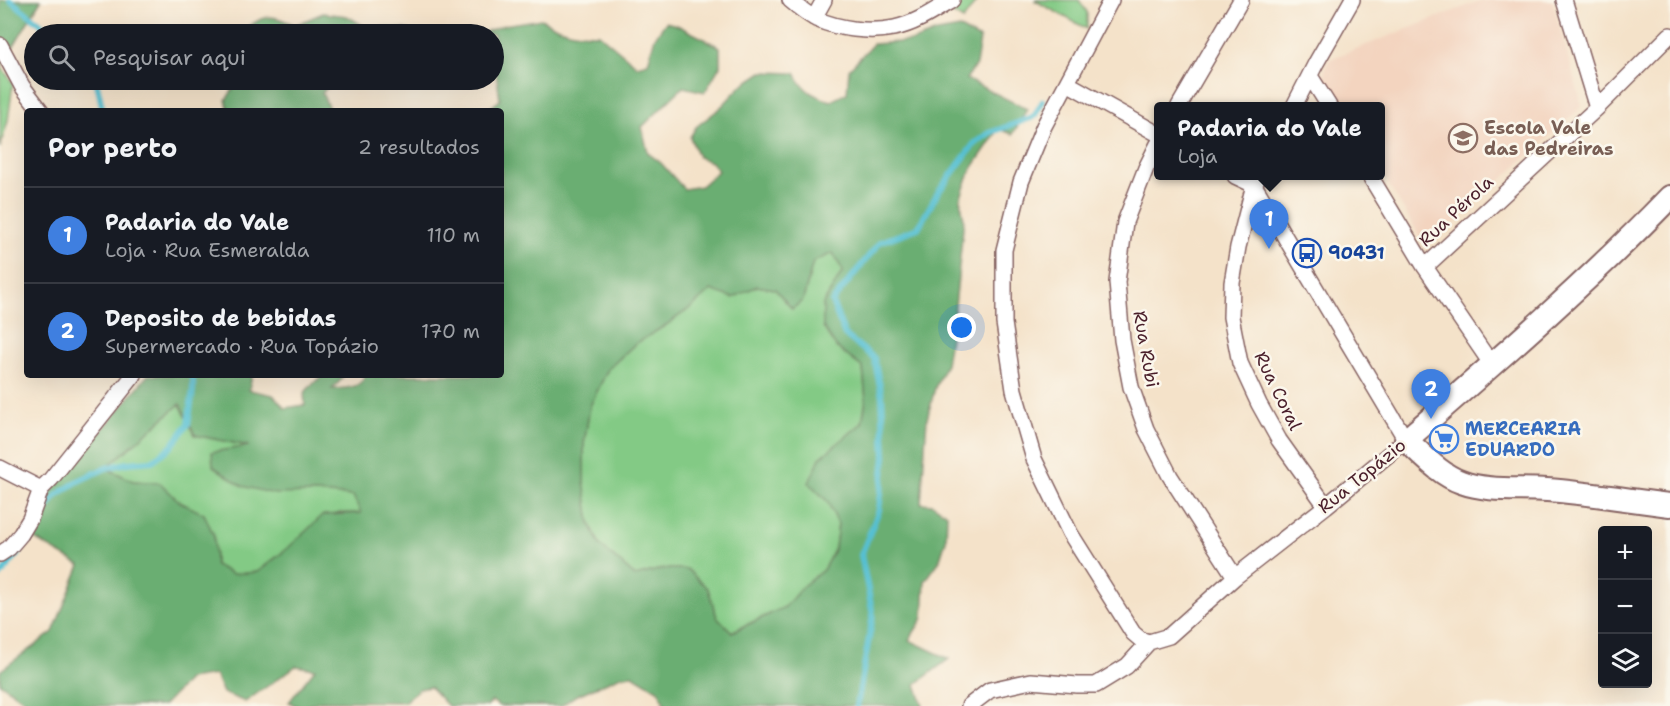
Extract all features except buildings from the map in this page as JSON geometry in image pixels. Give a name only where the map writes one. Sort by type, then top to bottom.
[{"type":"street","points":[[789,0],[814,18],[842,27],[873,30],[894,28],[914,21],[952,0]]},
{"type":"street","points":[[814,18],[824,0]]},
{"type":"street","points":[[1181,102],[1240,0]]},
{"type":"street","points":[[1296,102],[1352,0]]},
{"type":"street","points":[[1564,0],[1597,108]]},
{"type":"street","points":[[969,706],[990,690],[1031,681],[1096,686],[1127,666],[1149,642],[1133,633],[1070,533],[1034,459],[1014,390],[1004,323],[1004,250],[1021,182],[1044,126],[1109,1]]},
{"type":"street","name":"Rua Pérola","points":[[1425,267],[1597,108],[1670,35]]},
{"type":"street","points":[[0,45],[24,89]]},
{"type":"street","points":[[1310,75],[1327,102]]},
{"type":"street","points":[[1067,83],[1154,132]]},
{"type":"street","points":[[25,90],[39,108]]},
{"type":"street","name":"Rua Rubi","points":[[1154,152],[1125,222],[1117,282],[1122,340],[1131,387],[1146,429],[1170,476],[1235,577]]},
{"type":"street","points":[[1256,180],[1406,440],[1440,470],[1458,481],[1474,486],[1579,493],[1670,505]]},
{"type":"street","name":"Rua Coral","points":[[1256,180],[1238,247],[1232,283],[1231,317],[1240,363],[1258,404],[1326,506]]},
{"type":"street","points":[[1372,180],[1425,267],[1492,365]]},
{"type":"street","name":"Rua Topázio","points":[[1149,642],[1169,636],[1235,577],[1406,440],[1609,259],[1670,197]]},
{"type":"street","points":[[0,554],[9,548],[21,534],[30,519],[40,489],[51,479],[132,378]]},
{"type":"street","points":[[0,468],[40,489]]},
{"type":"shaded area","name":"Escola Vale das Pedreiras","points":[[1482,0],[1552,0],[1582,106],[1435,241],[1422,240],[1385,178],[1385,102],[1340,102],[1324,77],[1325,67],[1330,59]]},
{"type":"green space","points":[[0,0],[41,0],[27,24],[24,24],[24,29],[0,69]]},
{"type":"green space","points":[[964,0],[977,0],[963,20],[950,12]]},
{"type":"green space","points":[[1034,0],[1079,0],[1087,12],[1087,29]]},
{"type":"green space","points":[[323,13],[347,16],[361,24],[297,24]]},
{"type":"green space","points":[[266,17],[292,24],[252,24]]},
{"type":"green space","points":[[541,19],[569,31],[599,34],[637,66],[648,63],[655,37],[666,22],[677,25],[720,47],[720,66],[705,92],[683,87],[642,127],[648,153],[661,163],[684,189],[701,186],[718,171],[711,162],[698,157],[690,137],[696,127],[719,109],[742,85],[762,72],[795,73],[809,91],[831,101],[847,93],[849,69],[873,44],[913,41],[937,32],[960,28],[980,39],[976,65],[966,79],[1027,109],[1013,134],[999,129],[971,170],[960,199],[964,219],[955,306],[946,364],[935,388],[927,419],[921,503],[932,504],[947,514],[946,540],[939,562],[925,581],[923,618],[909,640],[949,659],[916,684],[923,706],[661,706],[664,703],[659,691],[633,675],[621,676],[575,696],[561,706],[499,706],[492,701],[488,706],[448,706],[430,687],[419,689],[404,702],[321,701],[296,706],[289,702],[315,669],[296,666],[245,702],[223,693],[215,675],[189,679],[163,706],[32,706],[0,683],[0,671],[53,632],[80,565],[31,537],[50,492],[145,378],[251,378],[249,390],[273,395],[285,408],[305,405],[304,393],[321,378],[343,378],[332,389],[356,385],[364,378],[504,378],[504,108],[490,108],[500,100],[499,90],[504,90],[504,25]],"holes":[[[833,253],[843,271],[823,304],[823,327],[836,347],[863,368],[866,400],[862,423],[820,458],[809,483],[828,502],[838,524],[835,548],[823,570],[803,586],[785,607],[732,632],[717,617],[708,589],[687,569],[662,569],[635,576],[600,545],[590,523],[584,482],[584,444],[590,406],[608,369],[635,344],[693,306],[711,290],[733,298],[757,286],[775,289],[792,309],[803,300],[813,262]],[[180,404],[195,435],[249,446],[212,452],[213,466],[242,486],[275,494],[316,493],[353,496],[361,513],[323,515],[258,572],[232,574],[215,565],[214,536],[204,514],[180,502],[160,483],[133,481],[106,468]]]},
{"type":"green space","points":[[0,65],[13,83],[8,121],[0,148]]},
{"type":"green space","points":[[232,90],[325,90],[322,93],[329,108],[228,108],[226,100]]},
{"type":"green space","points":[[833,253],[843,271],[823,304],[836,347],[863,368],[866,400],[862,423],[852,432],[828,502],[838,524],[835,548],[823,570],[803,586],[785,607],[731,632],[717,617],[708,589],[662,569],[635,576],[600,545],[590,523],[584,482],[584,444],[590,406],[608,369],[635,344],[693,306],[711,290],[733,297],[757,286],[775,289],[792,309],[803,300],[813,262]]},
{"type":"green space","points":[[180,404],[195,435],[252,447],[316,493],[354,496],[362,513],[339,513],[257,572],[232,575],[215,565],[214,536],[204,514],[180,503],[160,483],[133,481],[106,468]]},
{"type":"waterway","points":[[10,0],[41,24]]},
{"type":"waterway","points":[[98,90],[102,108]]},
{"type":"waterway","points":[[857,706],[873,615],[861,555],[879,510],[885,457],[882,396],[874,358],[845,335],[832,302],[880,242],[918,228],[937,194],[974,144],[989,133],[1031,118],[1043,101]]},
{"type":"waterway","points":[[0,576],[31,537],[42,514],[57,495],[78,481],[106,468],[152,461],[171,447],[188,424],[193,378]]},
{"type":"place","name":"Escola Vale das Pedreiras","points":[[1463,138]]},
{"type":"place","name":"Padaria do Vale","points":[[1269,249]]},
{"type":"place","name":"90431","points":[[1307,253]]},
{"type":"place","name":"Deposito de bebidas","points":[[1431,419]]},
{"type":"place","name":"MERCEARIA EDUARDO","points":[[1444,439]]}]
